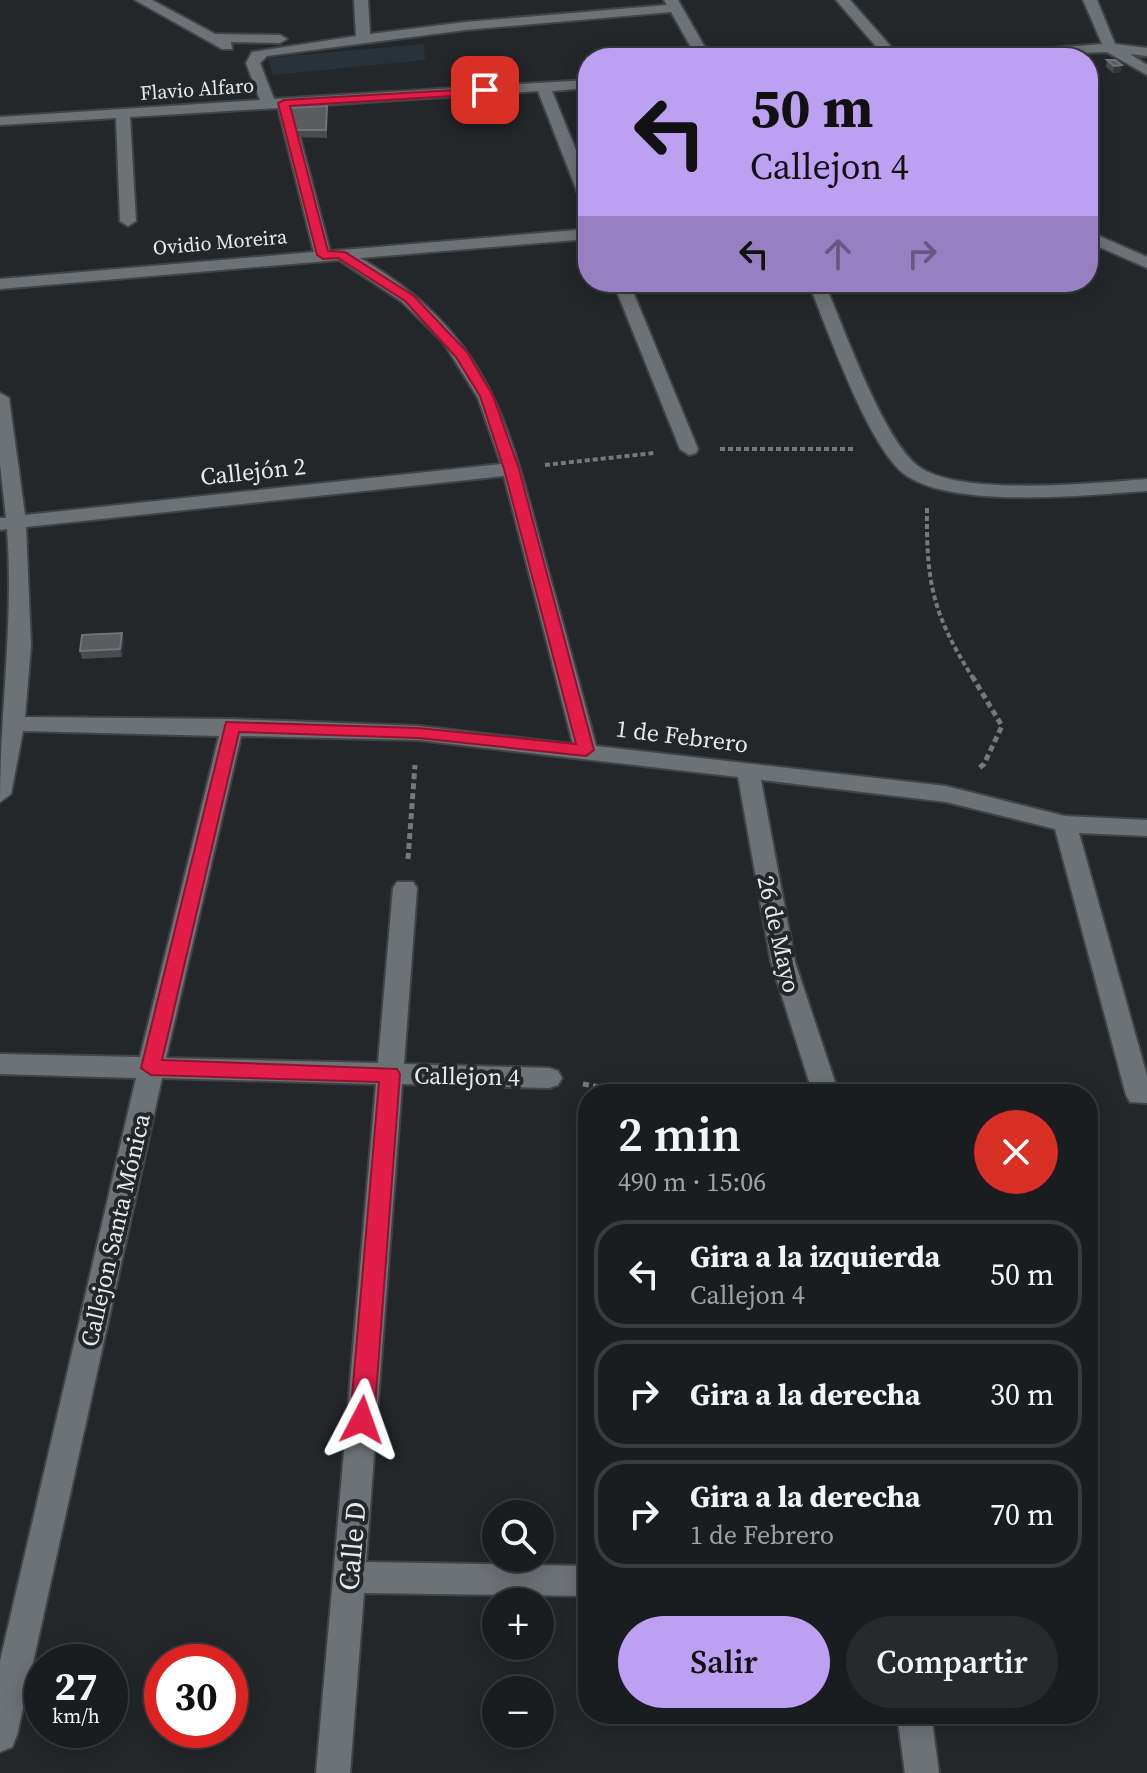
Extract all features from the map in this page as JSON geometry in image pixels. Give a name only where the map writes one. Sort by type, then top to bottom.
[{"type":"street","points":[[142,0],[214,38],[236,54],[277,104]]},
{"type":"street","points":[[170,0],[178,20]]},
{"type":"street","points":[[361,0],[363,36]]},
{"type":"street","points":[[843,0],[885,48]]},
{"type":"street","points":[[1090,0],[1110,48],[1147,71]]},
{"type":"street","points":[[214,38],[254,40],[363,36],[673,4],[698,48]]},
{"type":"street","points":[[363,36],[257,55],[253,63],[277,104],[332,255],[401,291],[451,342],[487,396],[512,469],[586,750]]},
{"type":"street","points":[[1098,49],[1147,52]]},
{"type":"street","name":"Flavio Alfaro","points":[[0,121],[578,85]]},
{"type":"street","points":[[543,87],[578,174]]},
{"type":"street","points":[[123,114],[128,221]]},
{"type":"street","name":"Ovidio Moreira","points":[[0,284],[578,235]]},
{"type":"street","points":[[1098,241],[1147,263]]},
{"type":"street","points":[[625,292],[689,449]]},
{"type":"street","points":[[821,292],[891,448],[912,471],[927,479],[977,487],[1034,489],[1147,485]]},
{"type":"street","points":[[0,398],[15,724],[0,794]]},
{"type":"street","name":"Callejón 2","points":[[8,523],[512,469]]},
{"type":"street","name":"1 de Febrero","points":[[15,724],[232,726],[418,733],[946,794],[1065,824],[1147,828]]},
{"type":"street","name":"Callejon Santa Mónica","points":[[0,1735],[232,726]]},
{"type":"street","name":"26 de Mayo","points":[[748,771],[783,962],[823,1084]]},
{"type":"street","points":[[1065,824],[1139,1095]]},
{"type":"street","name":"Calle D","points":[[333,1773],[405,888]]},
{"type":"street","name":"Callejon 4","points":[[0,1064],[549,1078]]},
{"type":"street","points":[[349,1577],[578,1581]]},
{"type":"street","points":[[915,1724],[922,1773]]},
{"type":"path","points":[[512,469],[689,449],[891,448]]},
{"type":"path","points":[[912,471],[927,506],[928,577],[940,612],[969,676],[985,694],[1002,726],[984,764],[946,794]]},
{"type":"path","points":[[405,888],[418,733]]},
{"type":"path","points":[[549,1078],[584,1084]]},
{"type":"shaded area","points":[[424,44],[425,60],[273,75],[268,58]]},
{"type":"building","points":[[1107,60],[1115,60],[1122,65],[1114,66]]},
{"type":"building","points":[[327,106],[326,130],[293,130],[290,108]]},
{"type":"building","points":[[122,633],[120,649],[80,651],[82,635]]},
{"type":"route","points":[[362,1420],[390,1074],[151,1068],[232,726],[418,733],[586,750],[512,469],[487,396],[462,355],[409,298],[377,274],[340,254],[323,255],[284,103],[485,90]]}]
